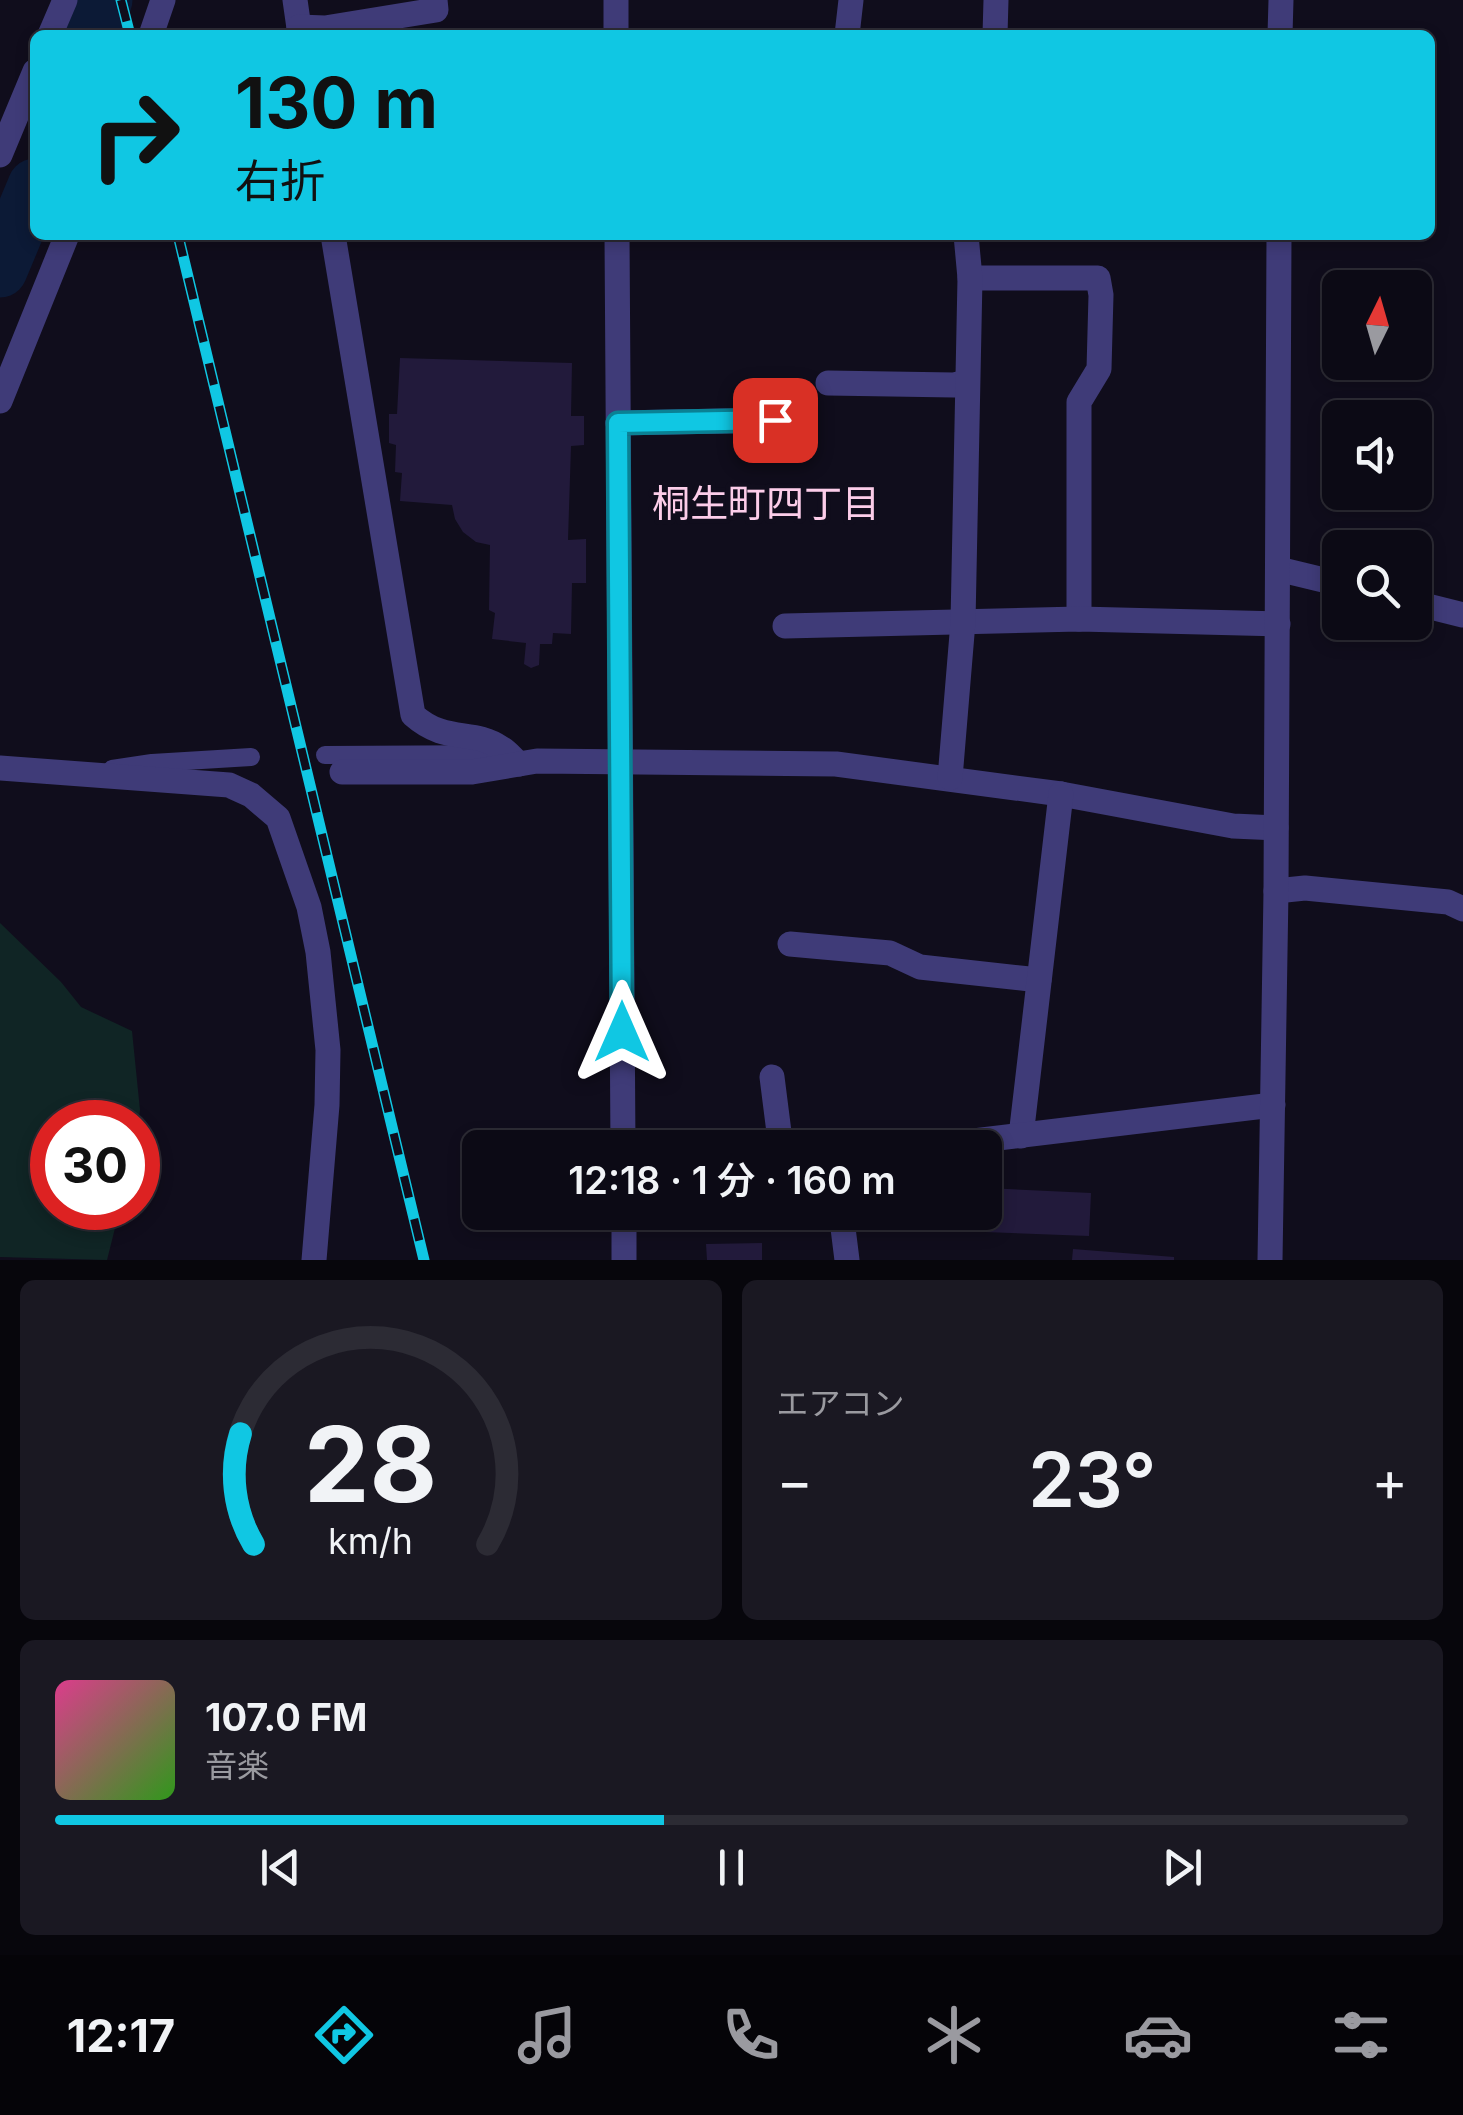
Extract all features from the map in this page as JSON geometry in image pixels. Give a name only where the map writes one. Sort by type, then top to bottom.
[{"type":"street","points":[[52,30],[65,0]]},
{"type":"street","points":[[153,30],[163,0]]},
{"type":"street","points":[[294,0],[300,30]]},
{"type":"street","points":[[308,30],[398,26],[436,10],[435,0]]},
{"type":"street","points":[[616,0],[616,30]]},
{"type":"street","points":[[848,30],[851,0]]},
{"type":"street","points":[[995,30],[996,0]]},
{"type":"street","points":[[1280,30],[1281,0]]},
{"type":"street","points":[[0,155],[30,83]]},
{"type":"street","points":[[0,400],[64,240]]},
{"type":"street","points":[[335,240],[413,715],[444,735],[469,736],[499,746],[514,759]]},
{"type":"street","points":[[617,240],[623,1130]]},
{"type":"street","points":[[950,778],[963,622],[970,278],[966,240]]},
{"type":"street","points":[[1270,1260],[1279,240]]},
{"type":"street","points":[[970,278],[1098,278],[1098,369],[1079,402],[1079,619]]},
{"type":"street","points":[[828,383],[967,382]]},
{"type":"street","points":[[618,423],[775,420]]},
{"type":"street","points":[[1278,569],[1322,580]]},
{"type":"street","points":[[1432,607],[1463,615]]},
{"type":"street","points":[[785,626],[1079,619],[1278,624]]},
{"type":"street","points":[[334,764],[472,772],[514,759],[836,764],[1060,794],[1234,826],[1276,828]]},
{"type":"street","points":[[0,768],[230,785],[250,795],[278,818],[309,908],[325,1002],[327,1105],[314,1260]]},
{"type":"street","points":[[1021,1136],[1060,794]]},
{"type":"street","points":[[1276,891],[1305,888],[1448,902],[1463,909]]},
{"type":"street","points":[[790,944],[890,953],[920,967],[1039,980]]},
{"type":"street","points":[[772,1077],[779,1130]]},
{"type":"street","points":[[1002,1138],[1273,1105]]},
{"type":"street","points":[[624,1230],[624,1260]]},
{"type":"street","points":[[843,1230],[847,1260]]},
{"type":"lane","points":[[83,774],[152,763],[251,757]]},
{"type":"green space","points":[[0,923],[81,1007],[132,1031],[139,1100],[30,1100],[30,1230],[114,1230],[107,1260],[0,1257]]},
{"type":"building","points":[[400,358],[572,363],[571,416],[584,416],[584,445],[571,446],[568,540],[586,539],[586,583],[572,583],[571,634],[553,633],[552,644],[540,644],[539,665],[531,668],[524,664],[526,643],[492,639],[495,613],[489,610],[490,545],[476,542],[463,532],[452,505],[400,501],[402,473],[395,472],[396,445],[389,443],[389,414],[397,414]]},
{"type":"building","points":[[1002,1189],[1091,1193],[1089,1236],[985,1232],[1002,1230]]},
{"type":"building","points":[[762,1243],[762,1260],[707,1260],[706,1244]]},
{"type":"building","points":[[1073,1249],[1174,1257],[1174,1260],[1072,1260]]},
{"type":"waterway","points":[[94,30],[105,0]]},
{"type":"waterway","points":[[0,270],[30,198]]},
{"type":"railway","points":[[121,0],[129,30]]},
{"type":"railway","points":[[179,240],[424,1260]]},
{"type":"district","name":"桐生町四丁目","points":[[766,503]]},
{"type":"route","points":[[622,1032],[618,423],[775,420]]}]
